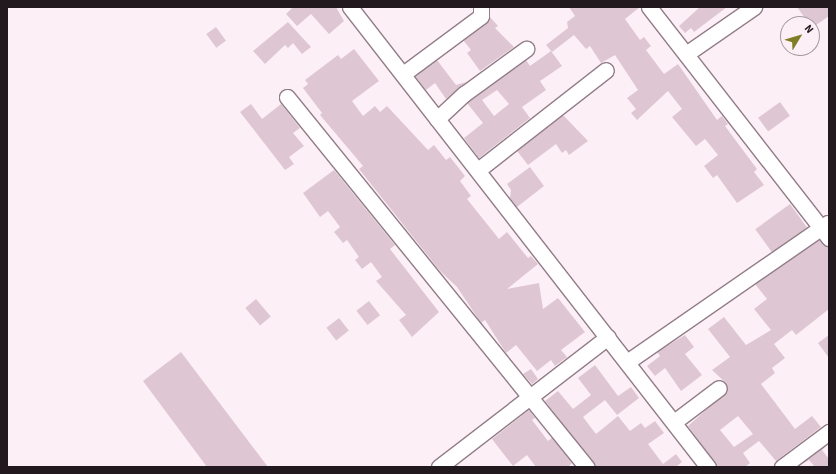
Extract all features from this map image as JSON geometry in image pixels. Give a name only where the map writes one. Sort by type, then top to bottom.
[{"type":"street","points":[[350,7],[708,467]]},
{"type":"street","points":[[403,74],[481,16],[480,7]]},
{"type":"street","points":[[686,54],[754,7]]},
{"type":"street","points":[[627,362],[826,230],[686,54],[652,8]]},
{"type":"street","points":[[438,119],[488,75],[526,49]]},
{"type":"street","points":[[478,170],[606,70]]},
{"type":"street","points":[[287,97],[531,396],[587,467]]},
{"type":"street","points":[[439,467],[455,462],[531,396],[608,337]]},
{"type":"street","points":[[674,422],[719,388]]},
{"type":"street","points":[[782,467],[829,432]]},
{"type":"building","points":[[293,7],[336,7],[344,21],[329,34],[311,14],[297,26],[286,14]]},
{"type":"building","points":[[569,7],[640,7],[625,19],[640,40],[644,37],[651,46],[646,50],[664,74],[678,64],[717,120],[722,116],[728,124],[725,126],[757,169],[754,172],[764,185],[737,203],[717,175],[713,178],[704,166],[718,155],[705,139],[696,146],[672,117],[682,109],[668,91],[637,120],[631,113],[636,109],[627,98],[638,90],[615,55],[601,63],[590,46],[586,49],[574,35],[552,52],[546,45],[568,28],[567,22],[575,16]]},
{"type":"building","points":[[700,7],[727,7],[694,32],[691,28],[685,33],[679,26]]},
{"type":"building","points":[[797,7],[829,7],[829,16],[820,22],[820,16],[803,16]]},
{"type":"building","points":[[490,17],[498,26],[495,28],[514,47],[480,71],[467,53],[471,50],[463,40]]},
{"type":"building","points":[[288,22],[311,47],[302,54],[293,43],[288,48],[285,45],[265,64],[253,51]]},
{"type":"building","points":[[216,27],[226,41],[216,48],[206,34]]},
{"type":"building","points":[[354,49],[379,81],[352,101],[363,116],[375,106],[380,112],[387,106],[428,150],[434,145],[446,160],[450,157],[465,176],[460,181],[471,196],[467,199],[499,239],[507,232],[528,258],[531,256],[538,264],[507,289],[539,283],[543,309],[558,298],[585,332],[561,350],[567,357],[555,366],[551,360],[537,371],[516,345],[506,353],[485,320],[481,323],[457,287],[440,271],[359,169],[363,166],[320,115],[322,113],[303,88],[308,84],[305,80],[338,55],[341,59]]},
{"type":"building","points":[[551,51],[562,66],[540,81],[546,90],[522,107],[530,118],[479,158],[464,138],[483,123],[467,103],[526,60],[530,66]],"holes":[[[497,90],[509,104],[494,116],[482,100]]]},
{"type":"building","points":[[437,60],[456,85],[466,82],[446,99],[435,83],[426,90],[415,76]]},
{"type":"building","points":[[780,102],[790,116],[768,132],[758,118]]},
{"type":"building","points":[[251,104],[262,119],[281,104],[300,128],[293,133],[304,146],[289,157],[294,164],[285,170],[240,112]]},
{"type":"building","points":[[563,115],[588,141],[569,155],[566,150],[562,153],[556,144],[528,165],[517,151]]},
{"type":"building","points":[[530,167],[544,186],[517,207],[510,198],[511,190],[507,184]]},
{"type":"building","points":[[334,170],[395,245],[390,249],[439,312],[412,337],[399,320],[406,315],[376,281],[382,277],[371,262],[362,269],[355,260],[359,257],[347,240],[343,243],[334,232],[340,227],[328,211],[320,217],[303,193]]},
{"type":"building","points":[[790,204],[807,227],[772,253],[755,229]]},
{"type":"building","points":[[819,240],[829,247],[829,309],[796,335],[792,330],[774,344],[785,358],[772,368],[775,373],[761,384],[795,429],[812,416],[821,427],[776,461],[759,441],[743,453],[750,463],[745,467],[717,467],[688,426],[727,391],[726,383],[712,370],[730,357],[708,329],[724,317],[746,345],[771,330],[754,309],[767,299],[755,284]],"holes":[[[738,416],[753,434],[734,447],[720,430]]]},
{"type":"building","points":[[256,299],[271,317],[260,326],[245,308]]},
{"type":"building","points":[[369,301],[380,315],[367,325],[356,311]]},
{"type":"building","points":[[339,318],[349,331],[336,340],[326,328]]},
{"type":"building","points":[[685,335],[694,347],[685,354],[702,375],[681,391],[665,368],[655,376],[647,366],[660,356],[657,352]]},
{"type":"building","points":[[829,335],[829,358],[818,343]]},
{"type":"building","points":[[181,352],[268,467],[207,467],[143,381]]},
{"type":"building","points":[[595,365],[618,396],[631,387],[639,398],[617,415],[605,400],[583,417],[596,434],[618,416],[630,431],[641,423],[645,428],[655,421],[664,433],[648,444],[663,464],[676,454],[682,462],[676,467],[596,467],[545,401],[558,391],[573,409],[591,395],[578,378]]},
{"type":"building","points":[[531,369],[538,379],[532,384],[523,374]]},
{"type":"building","points":[[529,410],[535,418],[532,420],[548,441],[552,438],[572,463],[568,467],[536,467],[527,455],[513,466],[492,439]]},
{"type":"building","points":[[829,443],[822,450],[829,459],[829,467],[815,467],[809,460],[797,467]]}]
